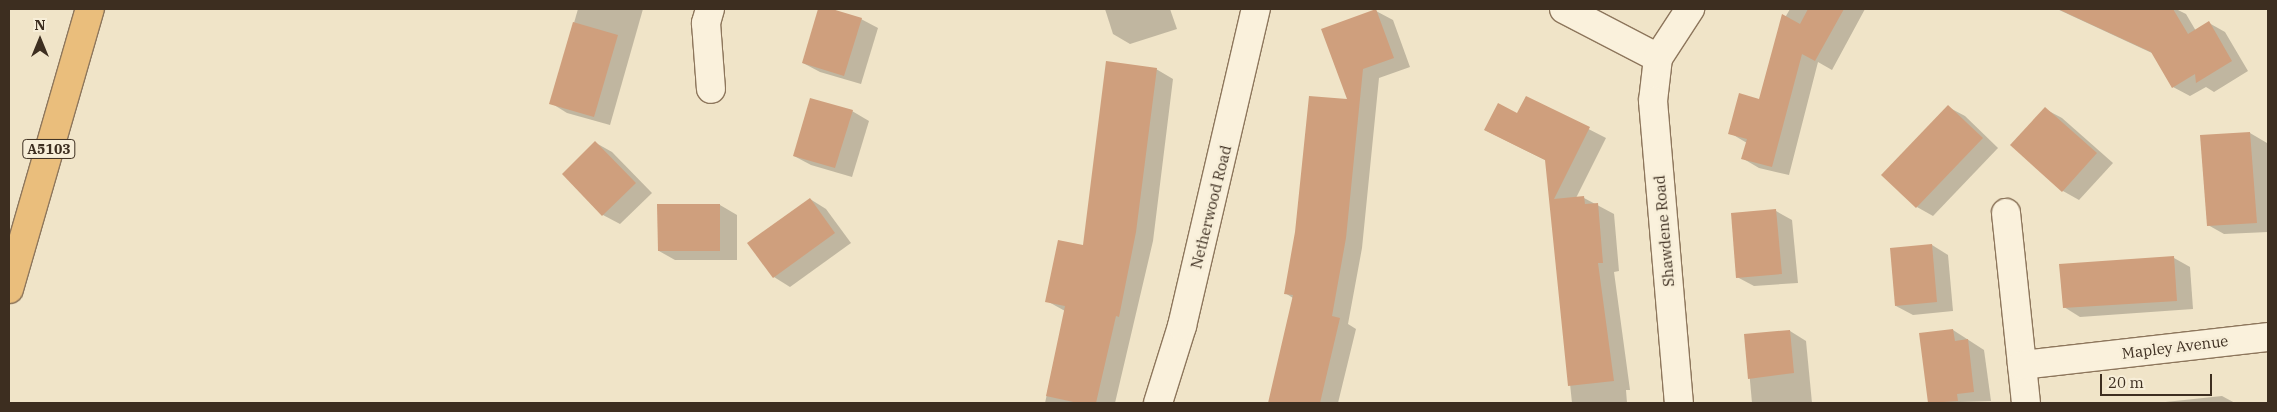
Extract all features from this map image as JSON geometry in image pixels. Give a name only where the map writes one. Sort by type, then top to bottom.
[{"type":"highway","name":"A5103","points":[[9,289],[90,9]]},
{"type":"street","points":[[710,9],[706,23],[711,89]]},
{"type":"street","name":"Netherwood Road","points":[[1158,403],[1182,326],[1256,9]]},
{"type":"street","points":[[1564,9],[1658,58],[1690,9]]},
{"type":"street","name":"Shawdene Road","points":[[1658,58],[1653,101],[1679,403]]},
{"type":"street","points":[[2006,213],[2026,403]]},
{"type":"street","name":"Mapley Avenue","points":[[2022,365],[2268,337]]},
{"type":"building","points":[[818,9],[832,9],[862,18],[844,76],[802,63]]},
{"type":"building","points":[[1376,9],[1394,58],[1363,69],[1346,238],[1332,316],[1340,318],[1320,403],[1268,403],[1293,295],[1284,294],[1295,232],[1309,96],[1347,99],[1321,29]]},
{"type":"building","points":[[1808,9],[1844,9],[1815,61],[1802,54],[1772,167],[1741,159],[1747,139],[1728,134],[1739,93],[1759,99],[1782,14],[1800,24]]},
{"type":"building","points":[[2058,9],[2173,9],[2188,34],[2209,21],[2232,61],[2196,83],[2195,74],[2172,88],[2151,52]]},
{"type":"building","points":[[573,22],[618,35],[594,117],[549,104]]},
{"type":"building","points":[[1106,61],[1157,68],[1136,232],[1119,317],[1116,316],[1096,403],[1078,403],[1046,396],[1065,306],[1045,302],[1058,240],[1083,245]]},
{"type":"building","points":[[1526,96],[1590,127],[1554,199],[1584,196],[1585,204],[1598,203],[1603,263],[1598,263],[1614,381],[1568,386],[1545,160],[1484,130],[1498,103],[1517,113]]},
{"type":"building","points":[[810,98],[853,110],[835,168],[793,156]]},
{"type":"building","points":[[1948,105],[1983,138],[1916,208],[1881,175]]},
{"type":"building","points":[[2045,107],[2097,153],[2062,192],[2010,145]]},
{"type":"building","points":[[2250,132],[2257,223],[2207,226],[2200,135]]},
{"type":"building","points":[[595,141],[636,183],[602,216],[562,174]]},
{"type":"building","points":[[810,198],[835,233],[773,278],[747,243]]},
{"type":"building","points":[[657,204],[720,204],[720,251],[658,251]]},
{"type":"building","points":[[1776,209],[1782,274],[1736,278],[1731,213]]},
{"type":"building","points":[[1932,244],[1937,302],[1895,306],[1890,248]]},
{"type":"building","points":[[2174,256],[2177,301],[2063,308],[2059,264]]},
{"type":"building","points":[[1953,329],[1955,341],[1968,339],[1974,392],[1957,394],[1958,401],[1928,403],[1919,333]]},
{"type":"building","points":[[1790,330],[1794,373],[1748,379],[1744,334]]}]
